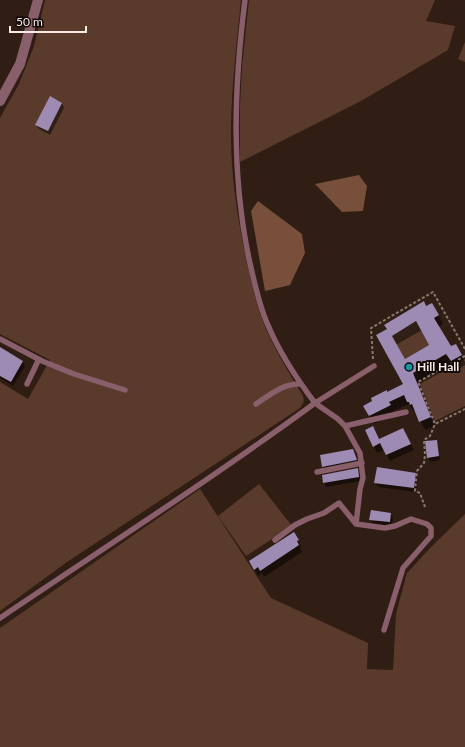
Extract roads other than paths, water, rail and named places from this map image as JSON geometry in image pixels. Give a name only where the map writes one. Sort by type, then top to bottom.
[{"type":"street","points":[[0,101],[5,86],[20,64],[38,0]]},
{"type":"lane","points":[[245,0],[239,58],[235,124],[238,183],[243,227],[257,294],[266,322],[280,350],[301,384],[315,403],[338,419],[345,426],[360,453],[363,478],[360,489],[356,524]]},
{"type":"lane","points":[[0,339],[39,359],[74,374],[125,390]]},
{"type":"lane","points":[[27,384],[39,359]]},
{"type":"lane","points":[[0,618],[187,493],[266,439],[315,403],[374,366]]},
{"type":"lane","points":[[256,404],[285,386],[301,384]]},
{"type":"lane","points":[[345,426],[406,412]]},
{"type":"lane","points":[[317,472],[362,463]]},
{"type":"lane","points":[[274,540],[295,525],[324,513],[340,503],[356,524],[385,528],[411,520],[427,524],[431,528],[431,536],[403,568],[384,630]]},
{"type":"place","name":"Hill Hall","points":[[409,367]]}]
